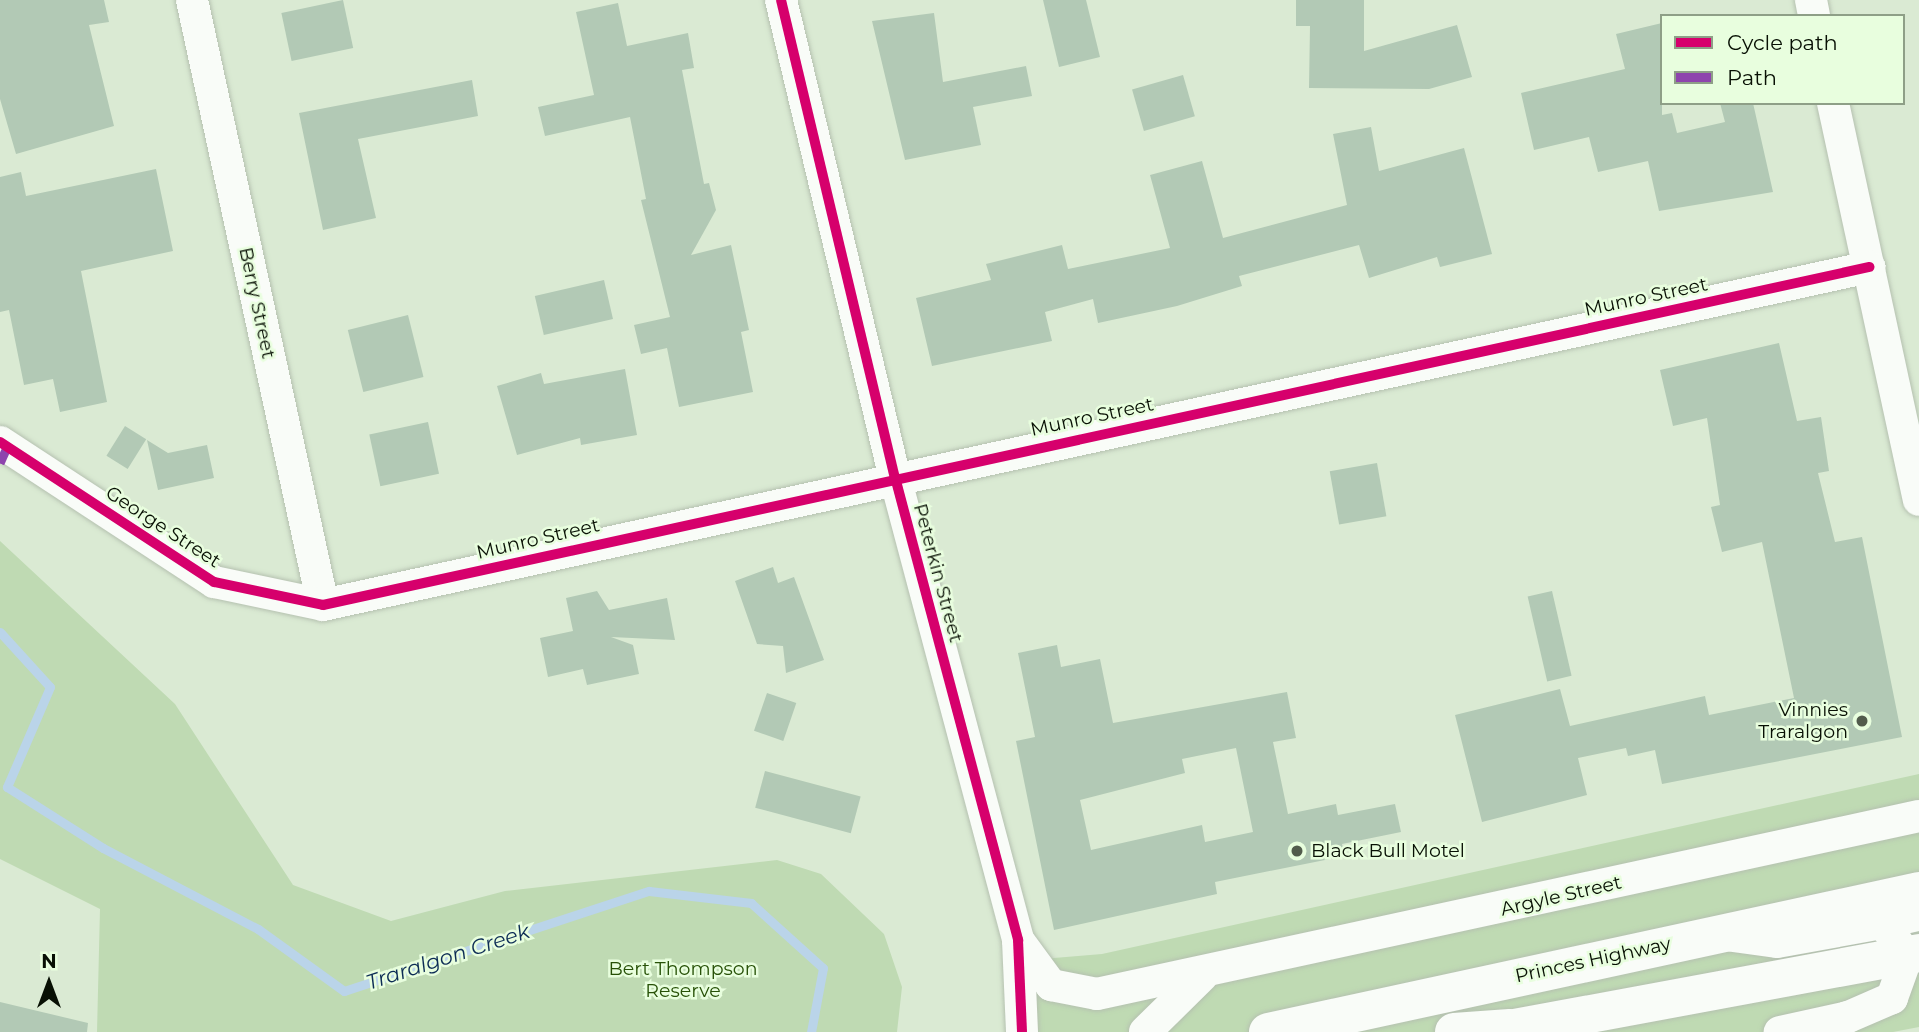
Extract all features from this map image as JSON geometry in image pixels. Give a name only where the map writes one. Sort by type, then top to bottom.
[{"type":"highway","name":"Princes Highway","points":[[1268,1032],[1714,933],[1919,891]]},
{"type":"highway","points":[[1454,1032],[1501,1030],[1913,954]]},
{"type":"street","name":"Berry Street","points":[[192,0],[323,605]]},
{"type":"street","name":"Peterkin Street","points":[[781,0],[895,477],[1018,940],[1022,1032]]},
{"type":"street","points":[[1833,105],[1919,500]]},
{"type":"street","name":"Munro Street","points":[[323,605],[895,477],[1870,267]]},
{"type":"street","name":"George Street","points":[[0,442],[214,582],[323,605]]},
{"type":"street","name":"Argyle Street","points":[[1018,940],[1051,985],[1097,994],[1202,976],[1919,816]]},
{"type":"street","points":[[1714,933],[1777,942],[1919,915]]},
{"type":"street","points":[[1780,1032],[1848,1017],[1892,998],[1913,954],[1883,923]]},
{"type":"street","points":[[1156,1027],[1202,976]]},
{"type":"green space","name":"Bert Thompson Reserve","points":[[0,541],[175,704],[293,885],[391,921],[505,891],[777,860],[821,874],[884,934],[902,987],[897,1032],[97,1032],[100,909],[0,859]]},
{"type":"green space","points":[[1919,774],[1919,1027],[1893,1032],[1022,1032],[1018,961],[1102,954]]},
{"type":"building","points":[[0,0],[104,0],[109,22],[89,25],[114,126],[16,154],[0,99]]},
{"type":"building","points":[[343,0],[353,48],[292,61],[281,13]]},
{"type":"building","points":[[1043,0],[1086,0],[1100,57],[1059,67]]},
{"type":"building","points":[[1296,0],[1364,0],[1364,51],[1457,25],[1472,77],[1429,89],[1309,88],[1310,26],[1296,26]]},
{"type":"building","points":[[618,3],[627,46],[688,33],[694,68],[682,70],[704,184],[709,183],[716,210],[691,255],[731,245],[749,330],[741,332],[753,392],[679,407],[667,348],[641,354],[634,325],[670,317],[641,200],[646,199],[630,117],[545,136],[538,107],[594,95],[576,12]]},
{"type":"building","points":[[934,13],[943,82],[1026,66],[1032,96],[973,107],[981,145],[905,160],[872,21]]},
{"type":"building","points":[[1660,23],[1660,105],[1662,115],[1672,113],[1677,133],[1725,122],[1721,105],[1753,105],[1773,192],[1659,211],[1648,161],[1598,172],[1589,137],[1534,150],[1521,93],[1625,69],[1616,34]]},
{"type":"building","points":[[1183,75],[1195,116],[1144,131],[1132,90]]},
{"type":"building","points":[[472,80],[478,116],[358,139],[376,218],[323,230],[299,113]]},
{"type":"building","points":[[1371,127],[1379,171],[1464,148],[1492,254],[1440,267],[1437,257],[1369,278],[1359,245],[1239,276],[1242,286],[1177,306],[1098,323],[1093,299],[1045,312],[1052,341],[932,366],[916,298],[991,280],[986,264],[1062,245],[1068,269],[1170,248],[1150,175],[1202,161],[1223,238],[1347,205],[1333,134]]},
{"type":"building","points":[[156,169],[173,251],[81,271],[107,402],[60,412],[53,379],[24,385],[9,310],[0,312],[0,177],[21,172],[26,196]]},
{"type":"building","points":[[604,280],[613,319],[544,335],[535,296]]},
{"type":"building","points":[[408,315],[423,377],[363,392],[348,330]]},
{"type":"building","points":[[1779,343],[1797,421],[1821,417],[1829,471],[1818,473],[1835,542],[1862,537],[1902,737],[1662,784],[1655,750],[1628,756],[1626,748],[1578,758],[1587,795],[1482,822],[1455,715],[1560,689],[1570,726],[1705,696],[1709,715],[1794,698],[1762,542],[1722,552],[1711,507],[1720,505],[1707,418],[1673,426],[1660,370]]},
{"type":"building","points":[[625,369],[637,435],[581,445],[580,438],[517,455],[497,386],[541,373],[544,384]]},
{"type":"building","points":[[428,422],[439,474],[380,486],[369,434]]},
{"type":"building","points":[[125,426],[146,439],[128,469],[106,456]]},
{"type":"building","points":[[147,440],[168,453],[207,445],[214,478],[158,490]]},
{"type":"building","points":[[1377,463],[1386,516],[1339,525],[1330,471]]},
{"type":"building","points":[[773,567],[778,583],[794,577],[824,660],[786,673],[783,646],[757,644],[735,581]]},
{"type":"building","points":[[597,591],[609,610],[667,598],[675,640],[611,637],[633,645],[639,674],[587,685],[583,669],[548,677],[540,638],[573,631],[566,598]]},
{"type":"building","points":[[1552,591],[1572,676],[1547,681],[1528,597]]},
{"type":"building","points":[[1057,645],[1061,667],[1100,659],[1113,723],[1287,692],[1296,738],[1273,742],[1288,814],[1336,804],[1338,815],[1395,804],[1401,832],[1342,844],[1345,856],[1215,882],[1217,894],[1054,930],[1016,741],[1035,737],[1018,653]],"holes":[[[1236,748],[1253,832],[1205,842],[1202,825],[1091,850],[1080,800],[1185,773],[1182,759]]]},
{"type":"building","points":[[767,693],[796,703],[783,741],[754,731]]},
{"type":"building","points":[[765,771],[861,797],[851,833],[755,808]]},
{"type":"building","points":[[0,1002],[88,1023],[87,1032],[0,1032]]},
{"type":"waterway","name":"Traralgon Creek","points":[[0,632],[50,687],[7,787],[103,848],[258,929],[344,991],[649,891],[751,903],[823,968],[811,1032]]},
{"type":"marked path","points":[[0,463],[7,447]]},
{"type":"cycle path","points":[[781,0],[895,477],[1018,940],[1022,1032]]},
{"type":"cycle path","points":[[0,442],[214,582],[323,605],[1869,267]]},
{"type":"place","name":"Vinnies Traralgon","points":[[1862,721]]},
{"type":"place","name":"Black Bull Motel","points":[[1297,851]]}]
